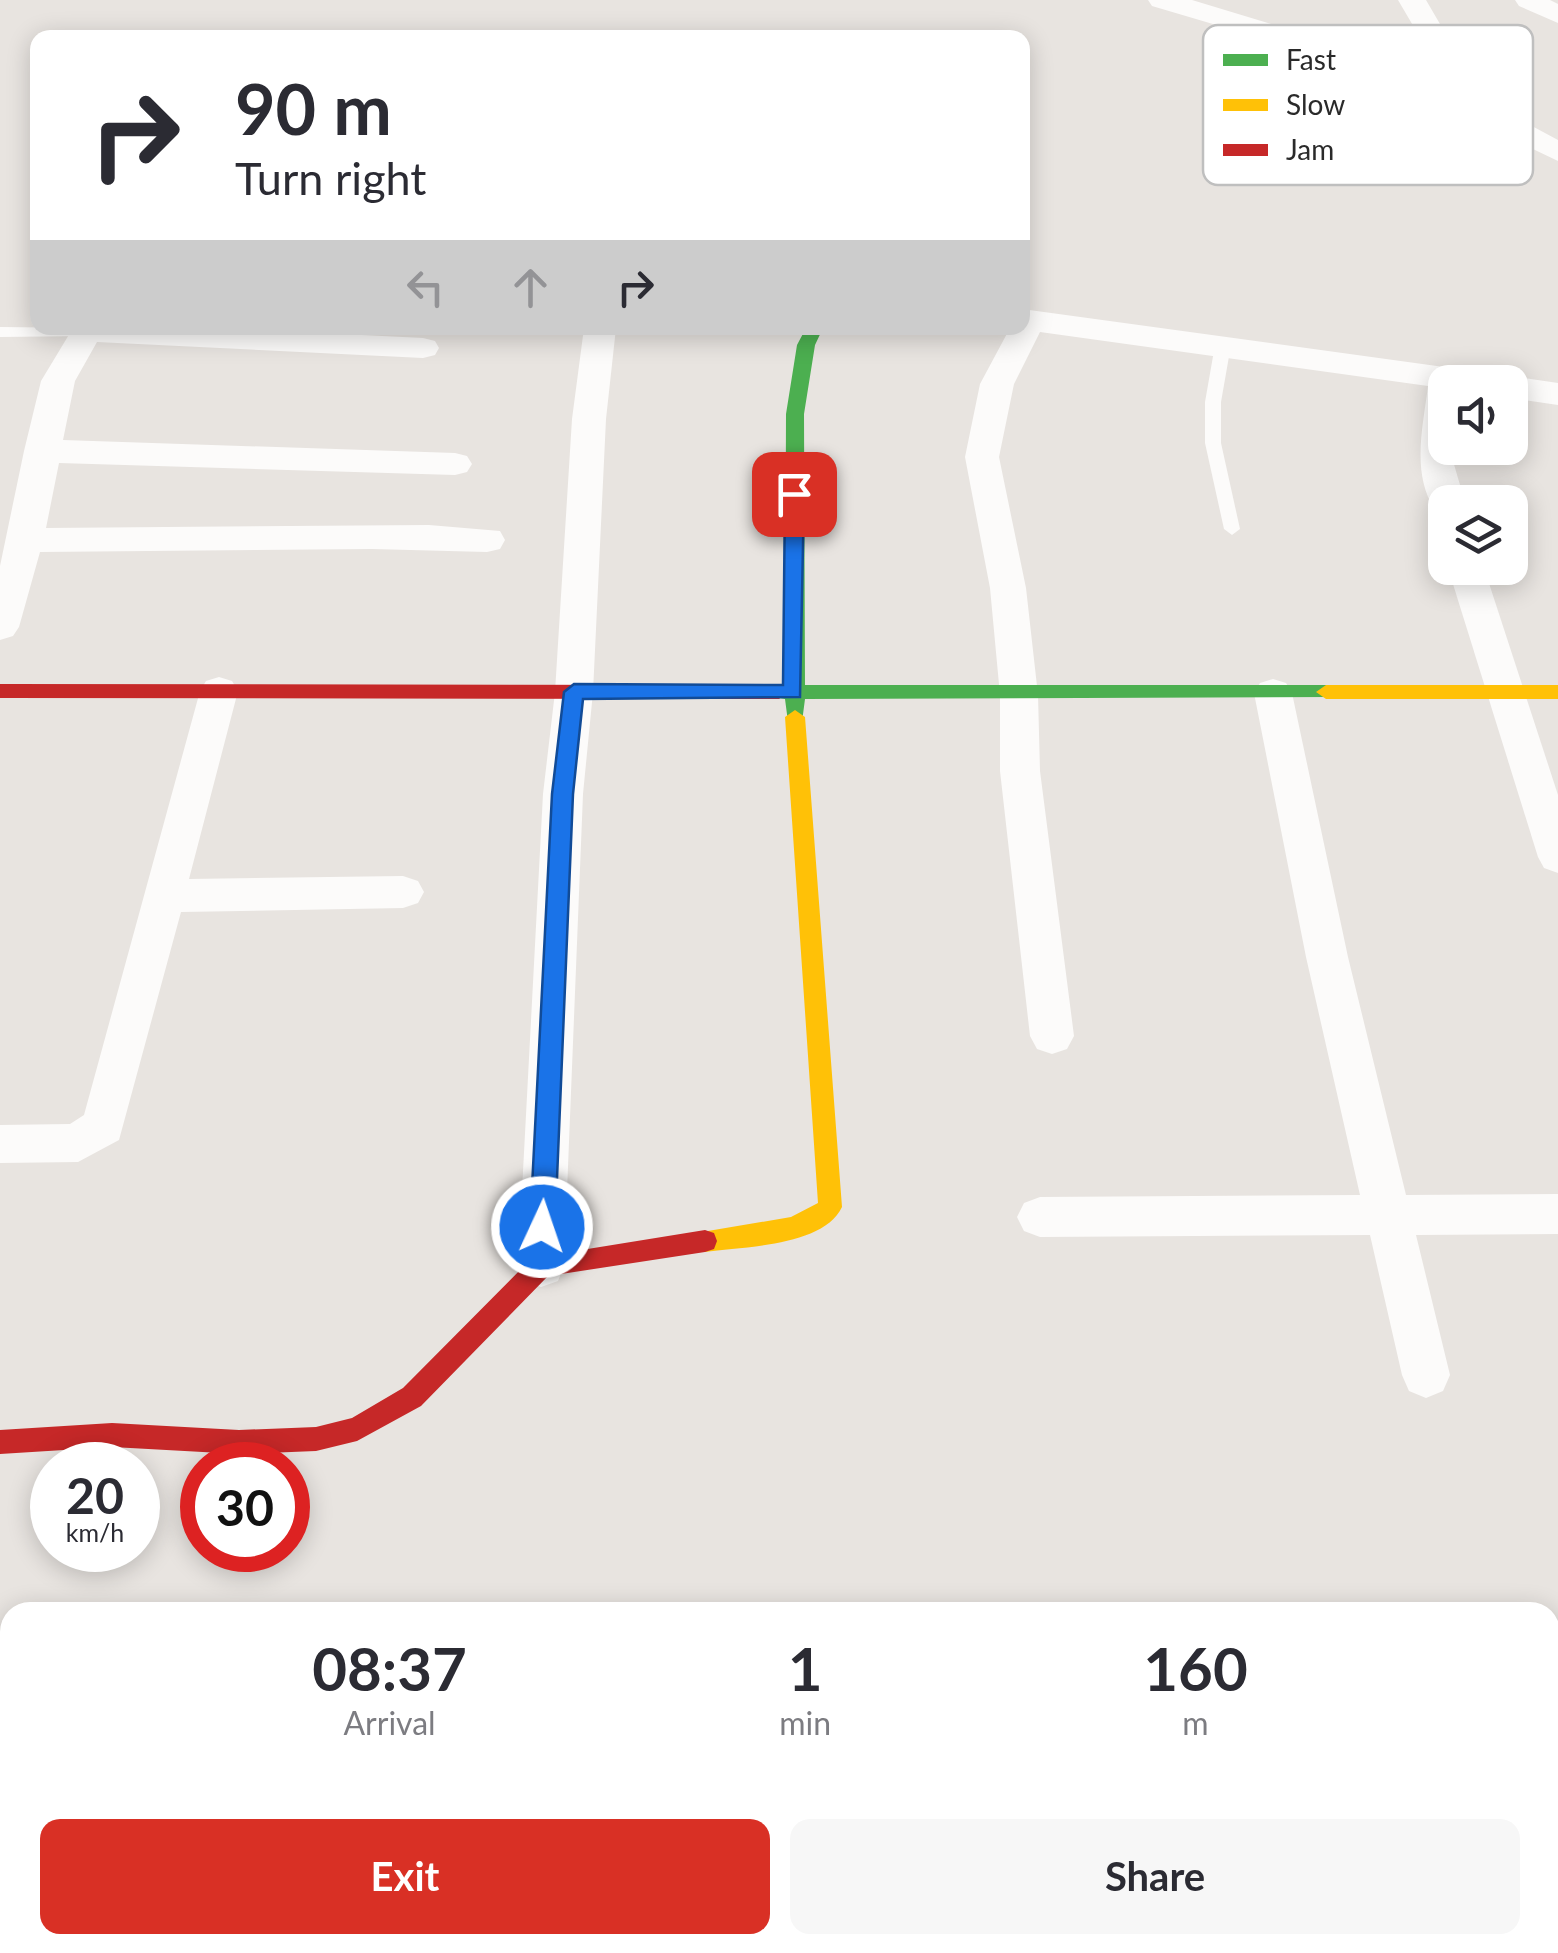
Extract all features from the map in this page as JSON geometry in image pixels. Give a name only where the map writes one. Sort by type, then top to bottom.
[{"type":"street","points":[[1162,0],[1248,25]]},
{"type":"street","points":[[1412,0],[1426,25]]},
{"type":"street","points":[[1529,0],[1558,15]]},
{"type":"street","points":[[1533,137],[1558,152]]},
{"type":"street","points":[[1030,320],[1428,376]]},
{"type":"street","points":[[0,627],[26,540],[58,381],[85,335]]},
{"type":"street","points":[[194,335],[423,348]]},
{"type":"street","points":[[540,1266],[563,794],[574,692],[588,419],[599,335]]},
{"type":"street","points":[[0,1442],[112,1435],[239,1442],[316,1439],[357,1429],[412,1397],[540,1266],[805,1224],[824,1216],[830,1207],[793,692],[795,414],[811,335]]},
{"type":"street","points":[[1019,335],[996,384],[982,457],[1008,588],[1019,694],[1020,771],[1052,1036]]},
{"type":"street","points":[[1528,390],[1558,394]]},
{"type":"street","points":[[41,452],[455,464]]},
{"type":"street","points":[[26,540],[114,542],[291,535],[486,540]]},
{"type":"street","points":[[1472,585],[1558,857]]},
{"type":"street","points":[[0,691],[1558,692]]},
{"type":"street","points":[[0,1144],[78,1143],[103,1126],[219,691]]},
{"type":"street","points":[[1273,693],[1327,958],[1426,1375]]},
{"type":"street","points":[[167,896],[404,892]]},
{"type":"street","points":[[1040,1217],[1558,1214]]},
{"type":"lane","points":[[0,332],[30,331]]},
{"type":"lane","points":[[1224,345],[1213,402],[1213,443],[1232,530]]},
{"type":"traffic: fast","points":[[795,717],[795,414],[811,335]]},
{"type":"traffic: fast","points":[[779,692],[1326,692]]},
{"type":"traffic: slow","points":[[1326,692],[1558,692]]},
{"type":"traffic: slow","points":[[705,1241],[791,1228],[821,1216],[830,1207],[795,717]]},
{"type":"traffic: jam","points":[[0,691],[779,692]]},
{"type":"traffic: jam","points":[[0,1442],[112,1435],[239,1442],[316,1439],[357,1429],[412,1397],[541,1266],[705,1241]]},
{"type":"route","points":[[542,1227],[563,794],[574,692],[793,692],[794,494]]}]
